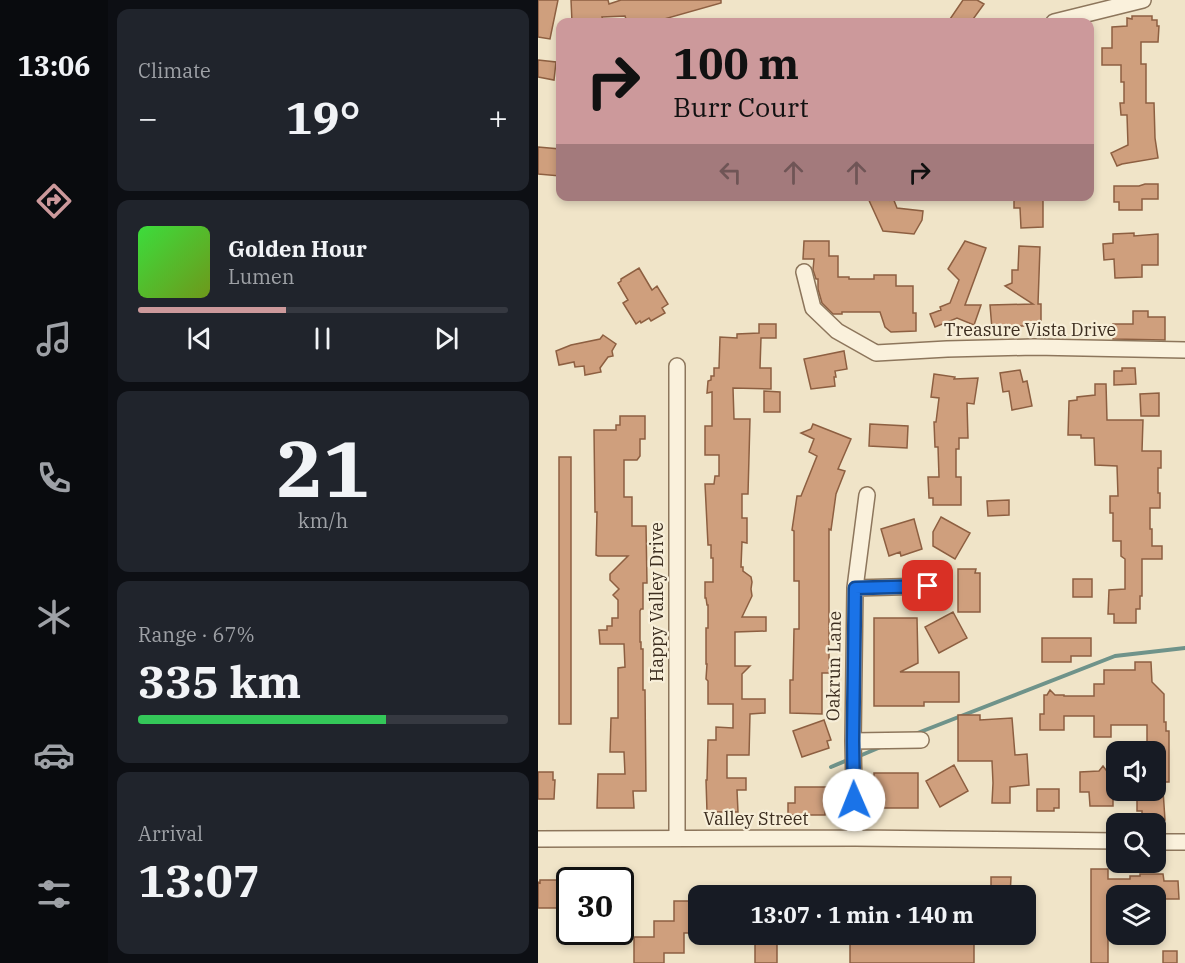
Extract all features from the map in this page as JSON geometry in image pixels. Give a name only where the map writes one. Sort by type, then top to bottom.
[{"type":"street","points":[[1070,18],[1143,0]]},
{"type":"street","name":"Treasure Vista Drive","points":[[804,272],[814,308],[837,331],[876,353],[1034,347],[1184,350]]},
{"type":"street","name":"Happy Valley Drive","points":[[677,366],[677,838]]},
{"type":"street","name":"Oakrun Lane","points":[[855,838],[853,741],[855,588],[867,495]]},
{"type":"street","points":[[855,588],[928,586]]},
{"type":"street","points":[[853,741],[921,740]]},
{"type":"street","name":"Valley Street","points":[[538,839],[855,838],[1106,842]]},
{"type":"street","points":[[1166,842],[1184,842]]},
{"type":"building","points":[[538,0],[558,0],[550,39],[538,37]]},
{"type":"building","points":[[571,0],[608,0],[609,4],[621,0],[721,0],[721,3],[668,18],[626,18],[625,16],[572,18]]},
{"type":"building","points":[[963,0],[977,0],[984,4],[974,18],[951,18]]},
{"type":"building","points":[[1132,16],[1152,16],[1152,20],[1157,20],[1157,26],[1159,26],[1158,42],[1141,42],[1141,64],[1146,64],[1146,103],[1154,103],[1158,158],[1117,166],[1111,153],[1128,145],[1127,115],[1121,115],[1120,103],[1124,103],[1124,82],[1121,82],[1121,65],[1102,65],[1102,48],[1112,48],[1112,27],[1127,26],[1127,18],[1132,19]]},
{"type":"building","points":[[538,60],[556,62],[554,80],[538,77]]},
{"type":"building","points":[[538,147],[556,149],[556,176],[538,174]]},
{"type":"building","points":[[1158,184],[1158,199],[1142,199],[1142,210],[1119,210],[1119,202],[1114,202],[1114,186]]},
{"type":"building","points":[[869,201],[894,201],[897,208],[923,211],[922,220],[914,234],[883,231]]},
{"type":"building","points":[[1014,201],[1043,201],[1043,227],[1021,228],[1020,208],[1014,208]]},
{"type":"building","points":[[1134,233],[1134,236],[1158,234],[1158,265],[1142,265],[1142,277],[1115,278],[1114,259],[1104,260],[1103,244],[1113,243],[1113,234]]},
{"type":"building","points":[[804,241],[829,241],[829,256],[838,256],[838,277],[874,279],[874,275],[896,275],[896,286],[913,286],[916,331],[891,332],[885,327],[880,312],[833,314],[822,303],[818,279],[813,270],[814,259],[803,259]]},
{"type":"building","points":[[965,241],[986,248],[965,305],[981,305],[974,325],[957,318],[935,327],[930,314],[950,303],[959,280],[948,269]]},
{"type":"building","points":[[1019,246],[1040,247],[1038,304],[1041,304],[1041,326],[992,329],[990,305],[1033,304],[1005,286],[1012,283],[1012,270],[1018,270]]},
{"type":"building","points":[[639,268],[652,290],[657,286],[668,304],[662,308],[665,313],[651,321],[649,318],[636,324],[623,303],[628,300],[618,283]]},
{"type":"building","points":[[1133,311],[1148,311],[1148,317],[1165,317],[1165,340],[1113,339],[1113,324],[1133,324]]},
{"type":"building","points":[[759,324],[776,324],[776,338],[761,338],[760,368],[771,368],[771,389],[733,388],[734,419],[750,419],[748,494],[742,494],[742,518],[747,518],[747,543],[742,542],[741,567],[751,577],[752,596],[742,617],[766,617],[766,631],[735,632],[735,666],[750,666],[742,674],[742,699],[765,699],[765,713],[750,714],[749,755],[727,755],[727,778],[746,778],[746,790],[737,790],[738,812],[707,812],[708,740],[716,740],[716,727],[733,728],[733,704],[708,704],[708,681],[706,679],[708,605],[705,598],[705,582],[713,582],[713,558],[711,558],[711,545],[708,545],[705,484],[714,484],[715,476],[719,476],[719,455],[705,455],[705,426],[712,426],[712,392],[707,393],[708,381],[711,380],[711,376],[714,376],[714,368],[719,368],[720,337],[737,338],[737,334],[759,333]]},
{"type":"building","points":[[603,335],[616,344],[612,351],[613,356],[608,357],[600,368],[601,372],[585,375],[584,366],[575,367],[574,362],[559,365],[556,351],[571,345],[600,339]]},
{"type":"building","points":[[844,351],[847,369],[835,371],[835,386],[811,389],[804,359]]},
{"type":"building","points":[[1122,368],[1135,368],[1136,384],[1114,385],[1114,371],[1122,371]]},
{"type":"building","points":[[1020,370],[1023,382],[1027,381],[1032,406],[1012,410],[1009,391],[1003,392],[1000,373]]},
{"type":"building","points":[[934,374],[955,377],[954,379],[978,378],[974,404],[967,403],[968,438],[959,438],[959,449],[956,449],[956,477],[961,477],[961,505],[933,505],[933,498],[929,498],[928,477],[939,477],[934,422],[936,422],[939,398],[931,397]]},
{"type":"building","points":[[1095,384],[1106,384],[1107,420],[1143,420],[1142,451],[1161,451],[1161,468],[1158,468],[1160,508],[1150,508],[1150,529],[1152,529],[1152,546],[1162,546],[1162,559],[1142,559],[1142,596],[1140,596],[1140,609],[1136,609],[1136,623],[1114,623],[1114,614],[1108,614],[1109,590],[1125,589],[1125,559],[1121,556],[1121,541],[1113,541],[1113,513],[1110,513],[1110,496],[1118,496],[1117,466],[1095,465],[1094,438],[1068,435],[1069,401],[1077,400],[1077,397],[1095,395]]},
{"type":"building","points":[[764,391],[780,392],[780,412],[764,412]]},
{"type":"building","points":[[1159,393],[1159,416],[1141,416],[1140,394]]},
{"type":"building","points":[[620,416],[645,416],[645,439],[640,439],[640,456],[637,460],[624,460],[624,497],[632,497],[632,526],[646,526],[647,583],[643,583],[640,642],[641,649],[643,649],[643,690],[645,690],[646,791],[633,791],[634,808],[597,808],[598,774],[625,774],[624,752],[610,752],[611,718],[618,718],[618,668],[625,667],[624,644],[600,644],[599,630],[607,630],[607,626],[612,626],[612,618],[618,618],[618,600],[613,595],[619,589],[610,580],[610,574],[628,556],[596,555],[597,512],[595,512],[594,430],[616,430],[616,425],[620,425]]},
{"type":"building","points":[[813,424],[851,439],[838,469],[845,471],[836,494],[831,530],[829,529],[829,673],[822,673],[822,714],[790,713],[794,629],[799,629],[799,581],[794,581],[794,531],[792,530],[797,496],[801,496],[817,456],[809,452],[814,439],[801,433],[811,429]]},
{"type":"building","points":[[870,424],[908,426],[907,448],[869,446]]},
{"type":"building","points":[[559,457],[571,457],[571,724],[559,724]]},
{"type":"building","points":[[1009,500],[1009,515],[988,516],[987,501]]},
{"type":"building","points":[[941,517],[970,533],[955,559],[933,546],[933,532]]},
{"type":"building","points":[[914,519],[922,549],[901,556],[900,552],[889,556],[881,529]]},
{"type":"building","points":[[958,569],[976,569],[975,573],[980,573],[980,612],[958,612]]},
{"type":"building","points":[[1073,579],[1092,579],[1092,597],[1073,597]]},
{"type":"building","points":[[953,612],[967,638],[939,653],[925,627]]},
{"type":"building","points":[[874,618],[917,618],[918,663],[900,672],[959,672],[959,702],[924,702],[924,706],[874,706]]},
{"type":"building","points":[[1042,638],[1091,638],[1091,656],[1071,656],[1071,662],[1042,662]]},
{"type":"building","points":[[1135,662],[1151,662],[1152,682],[1164,694],[1164,722],[1166,722],[1166,731],[1169,731],[1169,782],[1166,782],[1166,741],[1147,741],[1147,725],[1111,725],[1111,737],[1094,737],[1094,716],[1064,716],[1064,730],[1040,730],[1040,714],[1044,714],[1044,695],[1047,695],[1050,690],[1055,695],[1094,696],[1094,684],[1104,684],[1104,670],[1135,670]]},
{"type":"building","points":[[958,715],[980,715],[980,720],[1012,718],[1015,755],[1027,754],[1029,785],[1010,787],[1010,803],[992,803],[992,761],[958,761]]},
{"type":"building","points":[[824,720],[831,740],[827,741],[829,748],[802,757],[793,731]]},
{"type":"building","points":[[954,765],[968,791],[940,807],[926,781]]},
{"type":"building","points":[[1103,766],[1106,770],[1106,801],[1113,801],[1113,806],[1090,806],[1089,792],[1080,792],[1080,772],[1099,771]]},
{"type":"building","points":[[538,772],[553,772],[554,799],[538,799]]},
{"type":"building","points":[[874,773],[918,773],[918,808],[874,808]]},
{"type":"building","points":[[795,787],[829,787],[829,803],[825,803],[825,815],[788,815],[788,803],[795,803]]},
{"type":"building","points":[[1037,789],[1059,789],[1059,808],[1054,808],[1054,811],[1037,811]]},
{"type":"building","points":[[1137,801],[1164,801],[1165,813],[1137,811]]},
{"type":"building","points":[[1091,869],[1106,869],[1108,879],[1130,879],[1130,876],[1140,876],[1140,874],[1163,874],[1164,881],[1178,881],[1179,899],[1166,899],[1166,885],[1106,885],[1108,963],[1091,963]]},
{"type":"building","points":[[991,877],[1011,877],[1011,885],[991,885]]},
{"type":"building","points":[[540,880],[556,880],[556,908],[538,908],[538,882],[540,883]]},
{"type":"building","points":[[674,901],[688,901],[688,933],[684,933],[684,953],[664,953],[664,963],[634,963],[634,937],[654,937],[654,921],[674,921]]},
{"type":"building","points":[[755,945],[777,945],[777,963],[755,963]]},
{"type":"building","points":[[850,945],[974,945],[974,963],[850,963]]},
{"type":"building","points":[[1163,951],[1177,951],[1177,963],[1163,963]]},
{"type":"waterway","points":[[915,734],[1115,656],[1185,648]]},
{"type":"waterway","points":[[857,757],[883,746]]},
{"type":"waterway","points":[[831,767],[850,759]]},
{"type":"route","points":[[854,800],[855,588],[928,586]]}]
